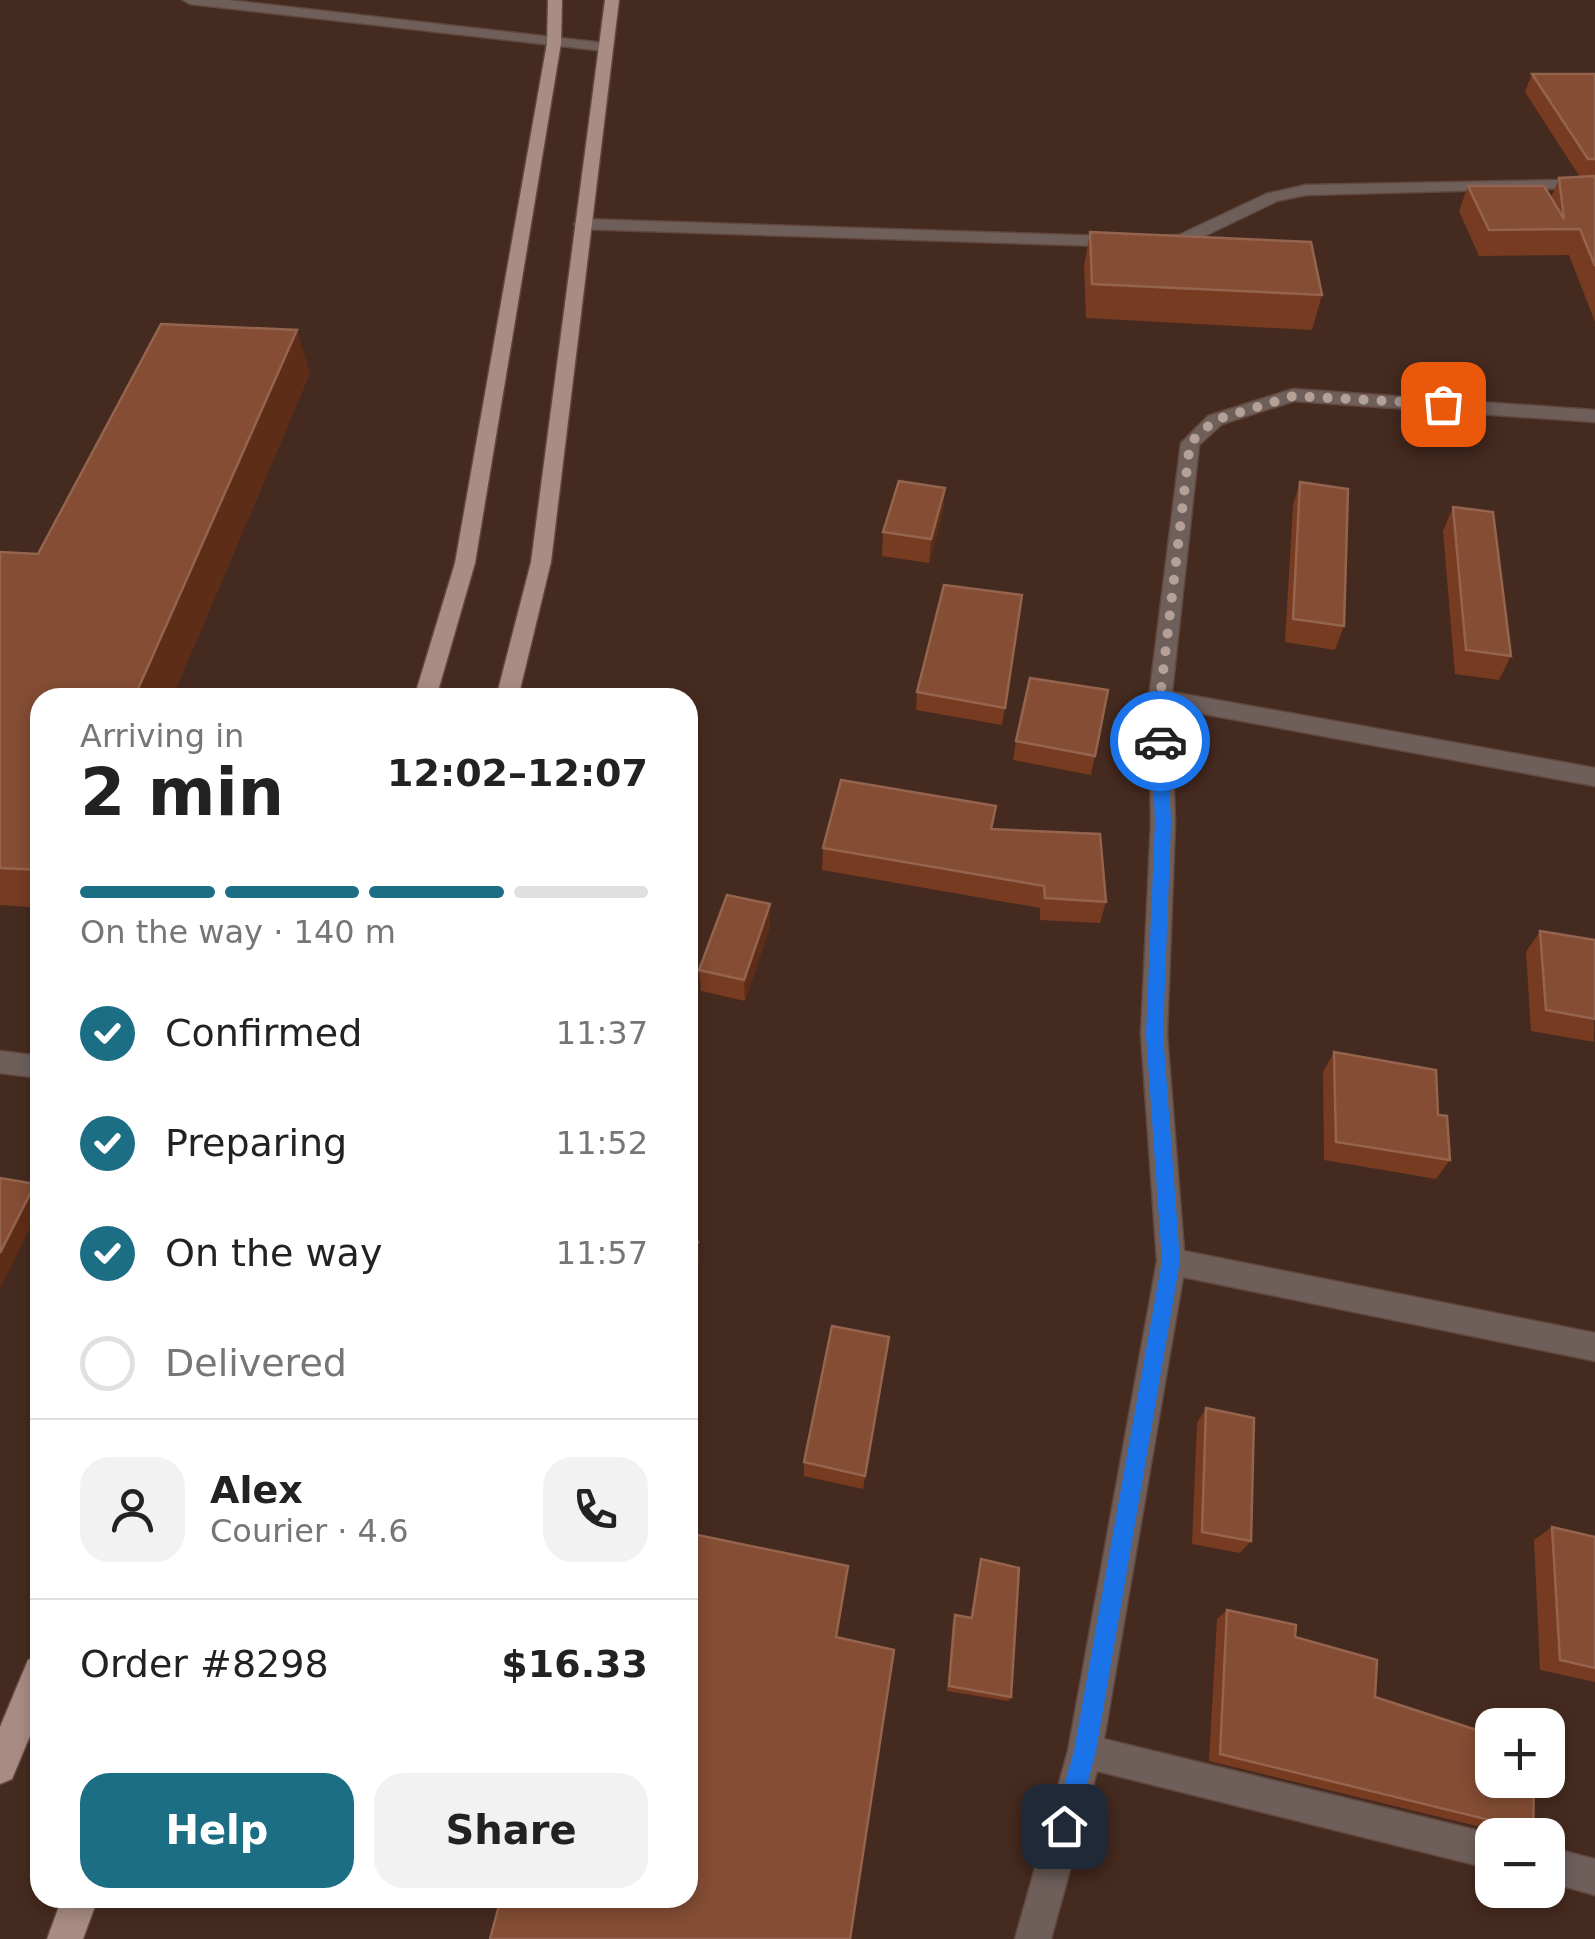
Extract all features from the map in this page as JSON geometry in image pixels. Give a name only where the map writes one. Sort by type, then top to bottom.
[{"type":"main road","points":[[428,688],[465,563],[554,42],[555,0]]},
{"type":"main road","points":[[510,688],[541,562],[612,0]]},
{"type":"main road","points":[[0,1768],[30,1696]]},
{"type":"main road","points":[[65,1939],[76,1908]]},
{"type":"lane","points":[[190,0],[604,47]]},
{"type":"lane","points":[[582,224],[1133,242],[1182,240],[1272,197],[1306,190],[1562,185]]},
{"type":"lane","points":[[1033,1939],[1085,1751],[1171,1261],[1154,1034],[1163,823],[1160,698],[1190,443],[1215,420],[1293,396],[1595,416]]},
{"type":"lane","points":[[1160,698],[1595,777]]},
{"type":"lane","points":[[0,1062],[30,1066]]},
{"type":"lane","points":[[1171,1261],[1595,1348]]},
{"type":"lane","points":[[1085,1751],[1475,1848]]},
{"type":"lane","points":[[1565,1870],[1595,1877]]},
{"type":"building","points":[[1532,74],[1595,74],[1595,159],[1588,159]]},
{"type":"building","points":[[1595,176],[1595,266],[1580,229],[1489,230],[1468,186],[1544,186],[1564,219],[1559,178]]},
{"type":"building","points":[[1090,232],[1311,242],[1322,295],[1092,284]]},
{"type":"building","points":[[161,324],[297,330],[138,688],[30,688],[30,870],[0,868],[0,552],[38,554]]},
{"type":"building","points":[[899,481],[945,488],[931,539],[883,532]]},
{"type":"building","points":[[1300,482],[1348,489],[1344,626],[1293,619]]},
{"type":"building","points":[[1453,507],[1493,512],[1511,656],[1466,650]]},
{"type":"building","points":[[944,585],[1022,595],[1005,708],[917,692]]},
{"type":"building","points":[[1030,678],[1108,690],[1095,756],[1016,741]]},
{"type":"building","points":[[841,780],[996,806],[991,829],[1100,834],[1106,902],[1045,898],[1044,886],[823,848]]},
{"type":"building","points":[[727,895],[770,904],[744,980],[699,970]]},
{"type":"building","points":[[1540,931],[1595,940],[1595,1019],[1546,1010]]},
{"type":"building","points":[[1334,1052],[1436,1070],[1438,1115],[1447,1116],[1450,1160],[1336,1142]]},
{"type":"building","points":[[0,1178],[30,1183],[30,1194],[0,1253]]},
{"type":"building","points":[[832,1326],[889,1337],[865,1476],[804,1462]]},
{"type":"building","points":[[1206,1408],[1254,1418],[1251,1541],[1202,1532]]},
{"type":"building","points":[[1552,1527],[1595,1537],[1595,1668],[1560,1660]]},
{"type":"building","points":[[698,1535],[848,1566],[836,1637],[894,1650],[850,1939],[490,1939],[498,1908],[698,1908]]},
{"type":"building","points":[[981,1559],[1019,1568],[1011,1697],[949,1686],[955,1615],[972,1618]]},
{"type":"building","points":[[1227,1610],[1296,1625],[1295,1637],[1377,1660],[1375,1697],[1475,1729],[1475,1798],[1534,1798],[1533,1818],[1481,1818],[1220,1754]]},
{"type":"way so far","points":[[1160,741],[1160,698],[1190,443],[1215,420],[1293,396],[1443,404]]},
{"type":"route","points":[[1064,1826],[1085,1751],[1171,1261],[1154,1034],[1163,823],[1160,741]]}]
